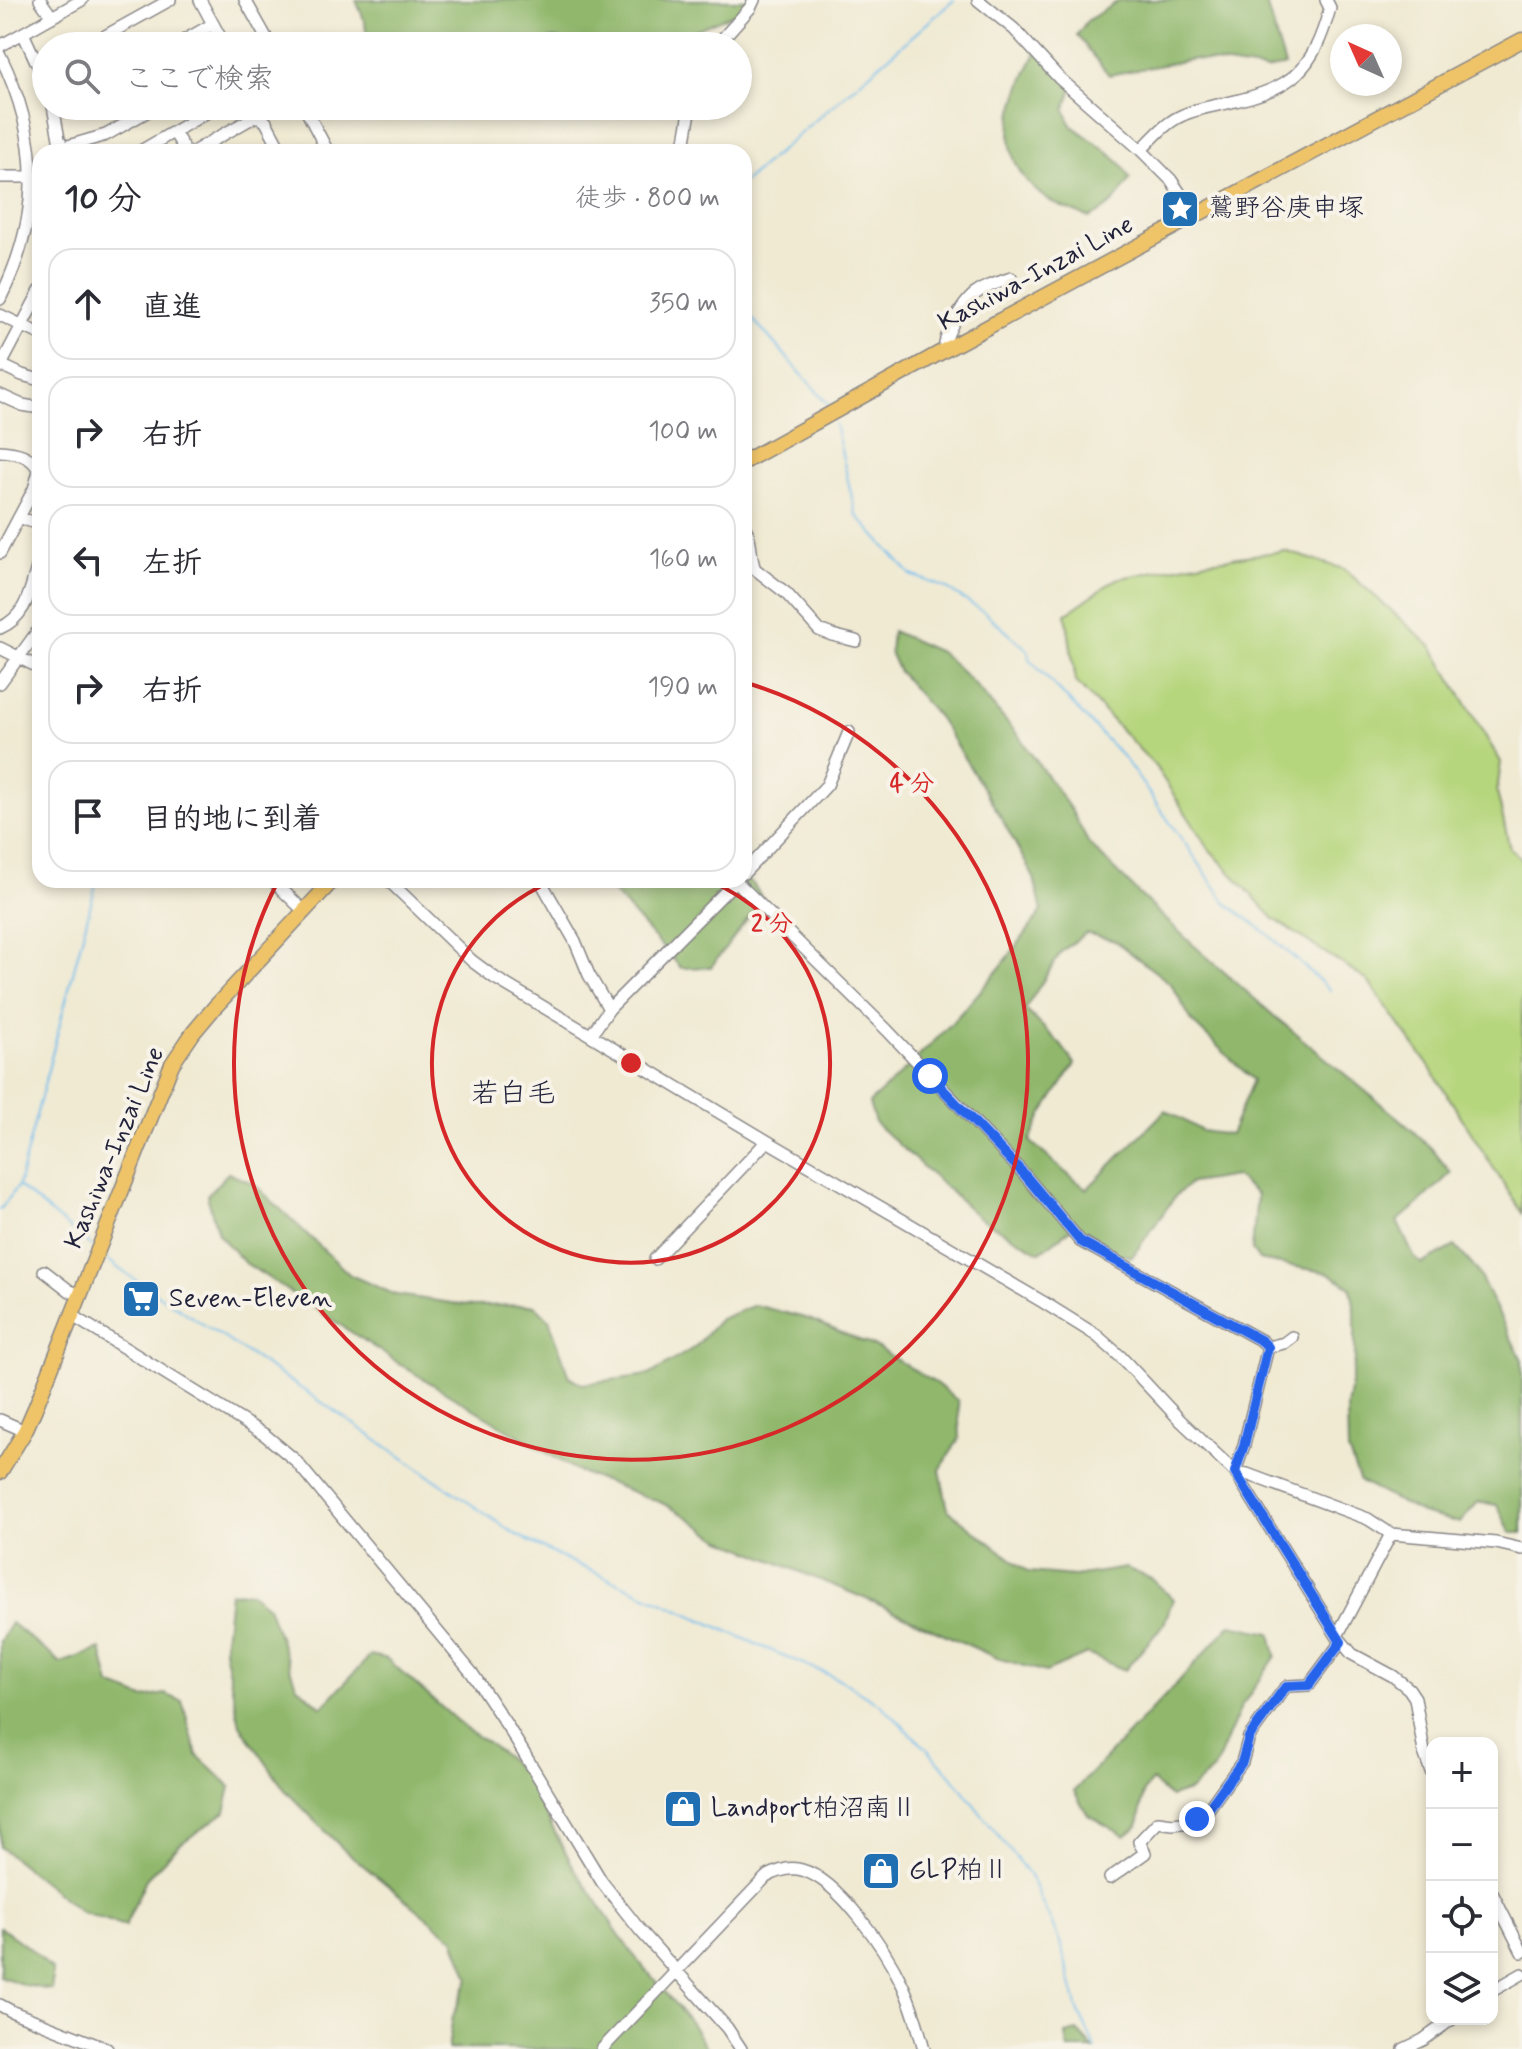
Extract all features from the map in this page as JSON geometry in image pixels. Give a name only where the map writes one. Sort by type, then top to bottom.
[{"type":"main road","name":"Kashiwa-Inzai Line","points":[[752,458],[945,350],[1522,40]]},
{"type":"main road","name":"Kashiwa-Inzai Line","points":[[0,1472],[25,1431],[172,1064],[214,1008],[326,888]]},
{"type":"street","points":[[40,0],[52,17]]},
{"type":"street","points":[[0,46],[82,0]]},
{"type":"street","points":[[112,32],[170,0]]},
{"type":"street","points":[[200,0],[217,32]]},
{"type":"street","points":[[245,0],[263,32]]},
{"type":"street","points":[[729,32],[754,0]]},
{"type":"street","points":[[978,0],[1014,29],[1059,78],[1141,150],[1171,180],[1195,215]]},
{"type":"street","points":[[1141,150],[1158,132],[1182,115],[1260,96],[1292,79],[1308,62],[1320,42],[1330,8],[1326,0]]},
{"type":"street","points":[[199,32],[213,24]]},
{"type":"street","points":[[23,33],[32,50]]},
{"type":"street","points":[[0,55],[22,106],[32,160]]},
{"type":"street","points":[[56,120],[62,144]]},
{"type":"street","points":[[75,144],[106,135],[132,120]]},
{"type":"street","points":[[153,144],[194,120]]},
{"type":"street","points":[[207,144],[249,120]]},
{"type":"street","points":[[264,120],[278,144]]},
{"type":"street","points":[[311,120],[324,144]]},
{"type":"street","points":[[684,144],[689,120]]},
{"type":"street","points":[[174,132],[181,144]]},
{"type":"street","points":[[0,177],[32,178]]},
{"type":"street","points":[[0,299],[26,232],[32,200]]},
{"type":"street","points":[[945,350],[946,337],[972,295],[1011,278]]},
{"type":"street","points":[[32,307],[1,366],[32,378]]},
{"type":"street","points":[[0,315],[32,331]]},
{"type":"street","points":[[0,395],[32,407]]},
{"type":"street","points":[[0,464],[4,451],[32,460]]},
{"type":"street","points":[[0,553],[32,493]]},
{"type":"street","points":[[19,517],[32,522]]},
{"type":"street","points":[[752,564],[786,593],[819,630],[856,641]]},
{"type":"street","points":[[0,628],[9,624],[30,598],[32,590]]},
{"type":"street","points":[[0,683],[32,639]]},
{"type":"street","points":[[0,648],[32,664]]},
{"type":"street","points":[[752,865],[827,785],[849,732]]},
{"type":"street","points":[[280,888],[304,911]]},
{"type":"street","points":[[396,888],[472,961],[495,978],[1096,1335],[1235,1472],[1339,1639],[1352,1654],[1393,1676],[1409,1689],[1415,1698],[1426,1758]]},
{"type":"street","points":[[545,888],[609,1009]]},
{"type":"street","points":[[591,1035],[609,1009],[728,888]]},
{"type":"street","points":[[744,888],[887,1030],[1024,1174],[1080,1241],[1268,1347]]},
{"type":"street","points":[[655,1259],[767,1141]]},
{"type":"street","points":[[44,1271],[70,1291],[81,1295]]},
{"type":"street","points":[[73,1316],[265,1435],[295,1460],[472,1673],[602,1882],[639,1929],[727,2028],[741,2049]]},
{"type":"street","points":[[1268,1347],[1284,1343],[1292,1337]]},
{"type":"street","points":[[1235,1472],[1268,1347]]},
{"type":"street","points":[[0,1420],[25,1431]]},
{"type":"street","points":[[1235,1472],[1368,1519],[1391,1534],[1496,1543],[1522,1549]]},
{"type":"street","points":[[1110,1878],[1145,1853],[1139,1842],[1158,1822],[1190,1822],[1204,1815],[1242,1762],[1249,1737],[1284,1689],[1309,1685],[1339,1639],[1391,1534]]},
{"type":"street","points":[[602,2049],[766,1877],[790,1868],[803,1870],[821,1880],[845,1901],[882,1948],[903,1987],[924,2049]]},
{"type":"street","points":[[1498,1905],[1522,1952]]},
{"type":"street","points":[[1498,1988],[1522,1974]]},
{"type":"street","points":[[0,2005],[107,2049]]},
{"type":"street","points":[[1404,2049],[1444,2025]]},
{"type":"green space","points":[[356,0],[751,0],[743,10],[691,32],[366,32]]},
{"type":"green space","points":[[1120,0],[1265,0],[1285,66],[1266,70],[1194,59],[1109,75],[1077,35],[1087,21]]},
{"type":"green space","points":[[1040,45],[1060,62],[1073,86],[1065,109],[1071,125],[1107,151],[1122,165],[1130,179],[1113,202],[1089,218],[1044,197],[1023,177],[1014,159],[1010,141],[1015,102]]},
{"type":"green space","points":[[1284,551],[1344,569],[1432,647],[1501,762],[1497,792],[1510,849],[1522,859],[1522,1213],[1429,1066],[1368,981],[1274,919],[1209,849],[1155,766],[1076,682],[1066,614],[1116,579],[1208,561]]},
{"type":"green space","points":[[892,631],[942,653],[1018,735],[1071,810],[1089,844],[1190,942],[1403,1122],[1431,1148],[1451,1173],[1397,1221],[1414,1257],[1422,1264],[1455,1246],[1476,1269],[1522,1360],[1522,1533],[1511,1533],[1497,1505],[1478,1502],[1460,1523],[1421,1513],[1360,1482],[1348,1451],[1347,1407],[1355,1360],[1355,1311],[1351,1288],[1329,1273],[1259,1260],[1252,1250],[1257,1195],[1235,1176],[1191,1183],[1177,1194],[1132,1257],[1110,1252],[1093,1234],[1075,1226],[1040,1252],[978,1217],[875,1123],[869,1103],[920,1056],[968,1005],[1042,911],[1034,878],[998,812],[939,718],[899,672],[890,652]],"holes":[[[1086,933],[1115,941],[1171,984],[1193,1023],[1253,1080],[1230,1135],[1202,1131],[1166,1110],[1087,1189],[1030,1141],[1043,1113],[1075,1064],[1061,1045],[1025,1009],[1062,951]]]},
{"type":"green space","points":[[753,884],[763,899],[711,967],[681,968],[609,888],[752,888]]},
{"type":"green space","points":[[228,1173],[253,1183],[350,1275],[396,1295],[473,1306],[535,1305],[549,1319],[569,1376],[582,1384],[649,1375],[695,1347],[720,1319],[755,1305],[809,1319],[878,1348],[937,1384],[958,1401],[960,1437],[940,1470],[948,1510],[1028,1572],[1074,1576],[1126,1568],[1152,1579],[1173,1599],[1164,1624],[1125,1670],[1087,1654],[1046,1672],[997,1658],[869,1600],[720,1539],[662,1503],[579,1472],[409,1370],[244,1262],[218,1234],[207,1195]]},
{"type":"green space","points":[[250,1592],[268,1606],[296,1685],[322,1707],[371,1655],[387,1659],[465,1728],[499,1751],[523,1773],[573,1866],[631,1952],[691,2023],[707,2049],[448,2049],[453,2016],[469,1978],[454,1939],[343,1849],[285,1790],[240,1725],[224,1650],[230,1593]]},
{"type":"green space","points":[[11,1623],[61,1663],[101,1649],[110,1685],[144,1698],[165,1694],[182,1701],[197,1755],[231,1787],[225,1812],[179,1845],[146,1879],[125,1926],[81,1912],[0,1847],[0,1641]]},
{"type":"green space","points":[[1230,1625],[1271,1633],[1276,1656],[1241,1707],[1215,1768],[1191,1790],[1170,1797],[1152,1781],[1144,1791],[1138,1826],[1125,1836],[1088,1815],[1074,1791]]},
{"type":"green space","points":[[0,1927],[33,1951],[52,1970],[52,1990],[24,1985],[0,1976]]},
{"type":"green space","points":[[1077,2031],[1094,2049],[1068,2049],[1066,2034]]},
{"type":"waterway","points":[[752,175],[954,0]]},
{"type":"waterway","points":[[752,318],[828,404]]},
{"type":"waterway","points":[[835,424],[856,515],[911,575],[944,587],[984,612],[1028,650],[1029,659],[1124,758],[1226,903],[1269,935],[1330,990]]},
{"type":"waterway","points":[[0,1210],[18,1186],[95,888]]},
{"type":"waterway","points":[[18,1186],[91,1246]]},
{"type":"waterway","points":[[102,1255],[515,1534],[558,1556],[839,1679],[881,1705],[950,1774],[1030,1876],[1060,1942],[1078,2010],[1096,2049]]},
{"type":"place","name":"鷲野谷庚申塚","points":[[1180,209]]},
{"type":"place","name":"Seven-Eleven","points":[[141,1299]]},
{"type":"place","name":"Landport柏沼南Ⅱ","points":[[683,1809]]},
{"type":"place","name":"GLP柏Ⅱ","points":[[881,1871]]},
{"type":"district","name":"若白毛","points":[[513,1094]]},
{"type":"route","points":[[930,1076],[1024,1174],[1080,1241],[1268,1347],[1235,1472],[1341,1642],[1309,1685],[1284,1689],[1249,1737],[1242,1762],[1204,1815],[1197,1819]]}]
